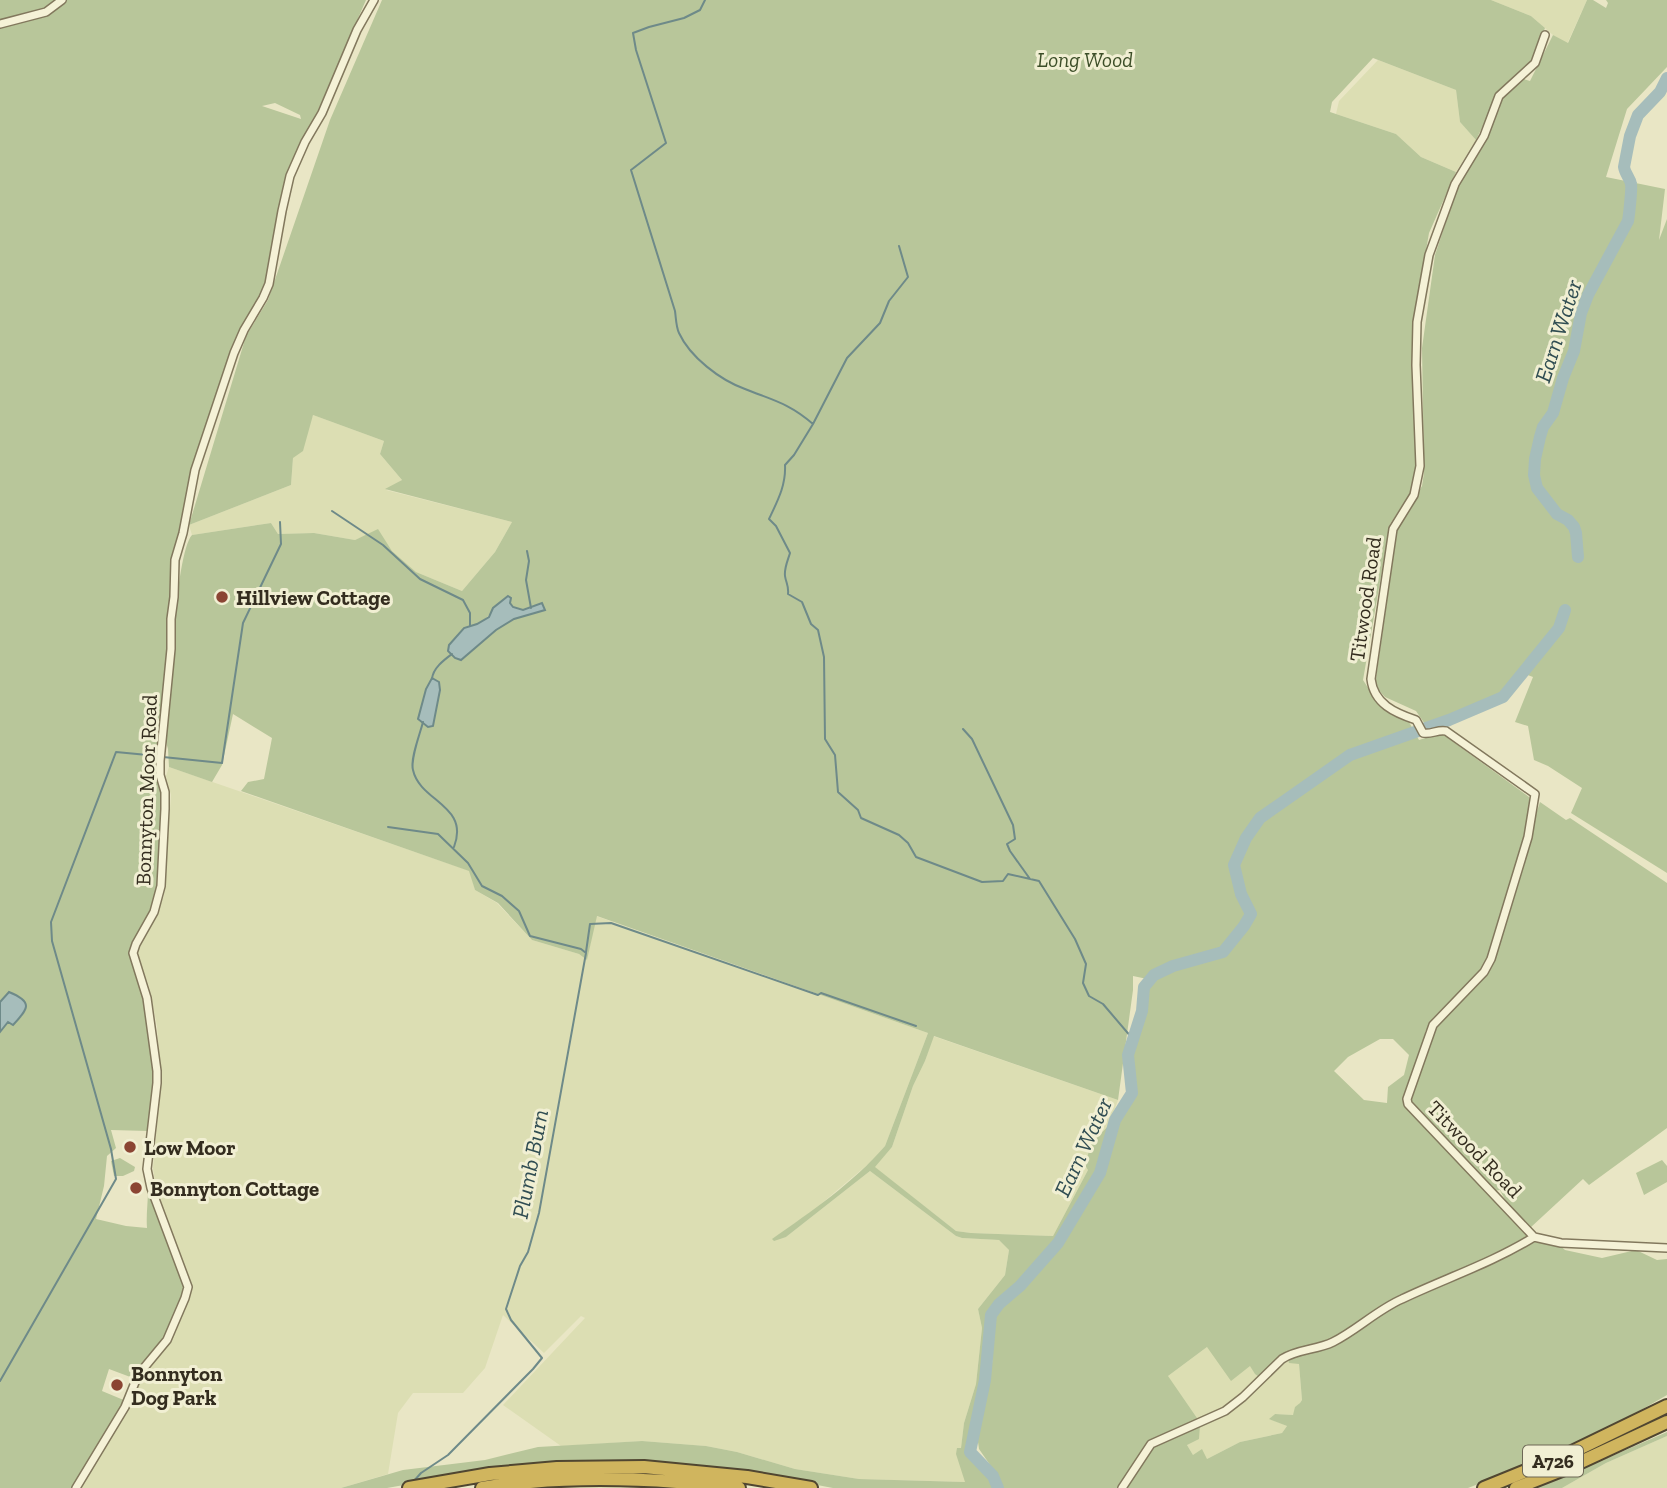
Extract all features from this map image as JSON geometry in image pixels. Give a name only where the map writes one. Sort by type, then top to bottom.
[{"type":"highway","name":"A726","points":[[1484,1488],[1569,1454],[1667,1403]]},
{"type":"highway","name":"A726","points":[[1516,1488],[1667,1424]]},
{"type":"highway","points":[[409,1488],[490,1474],[557,1468],[632,1467],[735,1475],[811,1488]]},
{"type":"highway","points":[[482,1488],[567,1480],[604,1480],[699,1483],[739,1488]]},
{"type":"street","points":[[0,24],[46,12],[62,0]]},
{"type":"street","name":"Bonnyton Moor Road","points":[[76,1488],[125,1407],[138,1376],[167,1340],[186,1298],[188,1287],[151,1188],[147,1169],[158,1083],[147,998],[133,953],[154,912],[162,886],[165,792],[160,775],[160,761],[171,649],[175,560],[195,470],[234,353],[269,284],[290,176],[322,113],[357,30],[374,0]]},
{"type":"street","name":"Titwood Road","points":[[1534,1237],[1408,1104],[1407,1099],[1433,1025],[1484,972],[1491,959],[1528,837],[1535,794],[1446,731],[1425,734],[1416,720],[1392,711],[1372,689],[1371,679],[1393,529],[1414,495],[1420,466],[1417,322],[1429,255],[1455,184],[1484,136],[1499,96],[1535,63],[1545,35]]},
{"type":"street","points":[[1122,1488],[1151,1444],[1225,1411],[1287,1356],[1335,1341],[1392,1303],[1491,1260],[1534,1237],[1561,1243],[1667,1248]]},
{"type":"green space","points":[[0,0],[366,0],[312,124],[296,154],[267,284],[226,366],[181,532],[157,766],[162,799],[158,891],[130,957],[144,996],[155,1078],[149,1131],[111,1130],[116,1148],[107,1156],[104,1186],[96,1219],[147,1228],[148,1189],[186,1288],[165,1338],[133,1378],[109,1369],[102,1391],[126,1401],[74,1488],[0,1488],[0,1032],[8,1022],[14,1024],[26,1007],[23,1000],[0,1002]],"holes":[[[275,103],[300,115],[301,119],[262,106]]]},
{"type":"green space","name":"Long Wood","points":[[382,0],[1491,0],[1531,16],[1545,28],[1533,58],[1517,77],[1530,81],[1553,35],[1568,43],[1587,0],[1593,0],[1606,8],[1606,0],[1667,0],[1667,67],[1627,109],[1606,177],[1665,189],[1659,240],[1667,219],[1667,873],[1571,813],[1582,788],[1534,760],[1528,726],[1515,722],[1533,677],[1525,674],[1457,721],[1429,730],[1416,711],[1385,697],[1375,686],[1397,529],[1422,486],[1424,473],[1422,348],[1435,255],[1458,186],[1500,108],[1493,105],[1476,140],[1460,122],[1456,90],[1373,58],[1332,102],[1330,112],[1396,134],[1421,157],[1456,172],[1429,233],[1414,321],[1416,461],[1412,491],[1390,524],[1363,680],[1380,706],[1409,722],[1419,740],[1441,733],[1529,797],[1532,826],[1540,802],[1566,820],[1570,818],[1667,883],[1667,1128],[1589,1185],[1583,1179],[1530,1228],[1509,1206],[1500,1190],[1494,1191],[1528,1235],[1515,1246],[1408,1293],[1409,1301],[1534,1242],[1559,1245],[1565,1250],[1602,1258],[1636,1250],[1657,1260],[1667,1259],[1667,1395],[1566,1450],[1468,1488],[1126,1488],[1153,1446],[1200,1425],[1199,1439],[1187,1445],[1193,1455],[1202,1449],[1207,1459],[1240,1442],[1282,1433],[1287,1426],[1269,1419],[1275,1414],[1293,1415],[1295,1407],[1302,1400],[1299,1364],[1289,1363],[1287,1356],[1262,1379],[1250,1366],[1231,1381],[1207,1347],[1168,1376],[1199,1421],[1153,1439],[1118,1488],[1000,1488],[995,1472],[979,1449],[977,1435],[992,1364],[995,1314],[999,1303],[989,1319],[983,1381],[972,1419],[969,1454],[993,1481],[995,1488],[833,1488],[770,1476],[494,1469],[387,1488],[341,1488],[403,1470],[485,1460],[538,1447],[642,1441],[706,1446],[795,1469],[859,1479],[965,1482],[956,1454],[957,1448],[961,1448],[964,1423],[976,1384],[982,1328],[978,1309],[1005,1275],[1009,1250],[999,1240],[956,1236],[870,1171],[786,1237],[774,1241],[772,1239],[846,1184],[885,1146],[928,1033],[597,916],[587,960],[579,954],[532,940],[498,903],[475,890],[469,871],[241,791],[248,782],[264,779],[272,738],[233,714],[222,765],[212,782],[169,767],[166,742],[173,633],[181,570],[192,535],[271,523],[278,534],[314,533],[355,540],[378,529],[392,551],[416,572],[462,591],[495,552],[512,522],[385,489],[402,480],[380,454],[384,441],[313,415],[303,451],[293,458],[291,485],[189,525],[246,336],[268,300],[330,120]],"holes":[[[510,603],[523,611],[542,603],[544,610],[514,619],[496,630],[461,660],[464,628],[485,619],[493,608]],[[1494,958],[1490,969],[1437,1025],[1431,1037],[1425,1032],[1433,1018]],[[1133,976],[1152,980],[1132,1048],[1134,1095],[1119,1118],[1091,1144],[1085,1165],[1088,1170],[1053,1236],[956,1231],[875,1167],[892,1147],[934,1036],[1118,1100]],[[1380,1039],[1393,1039],[1409,1055],[1404,1075],[1388,1087],[1387,1103],[1364,1100],[1334,1071],[1348,1057]]]},
{"type":"green space","points":[[1491,0],[1587,0],[1567,44],[1531,16]]},
{"type":"green space","points":[[1378,60],[1456,90],[1460,122],[1476,140],[1456,172],[1421,157],[1396,134],[1336,114],[1339,101]]},
{"type":"green space","points":[[313,415],[384,441],[380,454],[402,480],[386,490],[512,522],[495,552],[462,591],[416,572],[392,551],[378,530],[355,540],[314,533],[278,534],[271,523],[192,535],[189,525],[291,485],[293,458]]},
{"type":"green space","points":[[169,767],[470,871],[475,890],[497,903],[532,940],[579,954],[587,960],[596,916],[928,1033],[885,1146],[873,1160],[815,1209],[773,1239],[786,1237],[870,1171],[956,1236],[999,1240],[1009,1250],[1005,1275],[978,1309],[982,1328],[976,1384],[964,1423],[961,1449],[966,1482],[859,1479],[795,1469],[706,1446],[642,1441],[561,1446],[503,1405],[585,1318],[581,1316],[544,1353],[503,1315],[485,1368],[463,1393],[413,1393],[398,1413],[388,1474],[341,1488],[79,1488],[134,1397],[144,1371],[168,1346],[177,1329],[192,1285],[157,1194],[153,1168],[161,1083],[157,1026],[149,986],[138,952],[142,937],[164,896],[171,795],[166,776]]},
{"type":"green space","points":[[933,1036],[1118,1100],[1109,1125],[1091,1144],[1088,1170],[1053,1236],[956,1231],[874,1167],[892,1147]]},
{"type":"green space","points":[[120,1158],[135,1167],[134,1171],[123,1176],[114,1176],[111,1161]]},
{"type":"green space","points":[[1662,1160],[1667,1166],[1667,1182],[1644,1195],[1636,1173]]},
{"type":"green space","points":[[1207,1347],[1250,1366],[1287,1355],[1299,1364],[1302,1400],[1293,1415],[1275,1414],[1270,1419],[1287,1426],[1282,1433],[1240,1442],[1207,1459],[1193,1455],[1187,1445],[1168,1376]]},
{"type":"green space","points":[[1667,1432],[1667,1436],[1606,1463],[1562,1488],[1530,1488],[1612,1456]]},
{"type":"green space","points":[[1667,1436],[1667,1488],[1562,1488],[1606,1463]]},
{"type":"green space","points":[[647,1486],[681,1488],[533,1488]]},
{"type":"water","points":[[508,596],[513,607],[523,610],[542,603],[545,610],[514,619],[496,630],[461,660],[455,658],[448,651],[449,645],[464,628],[489,617],[493,608]]},
{"type":"water","points":[[432,678],[439,682],[440,690],[433,726],[428,727],[418,719],[426,689]]},
{"type":"water","points":[[9,992],[22,999],[26,1006],[13,1025],[8,1022],[0,1032],[0,1002]]},
{"type":"waterway","points":[[705,0],[700,10],[684,18],[633,33],[666,143],[631,170],[675,311],[678,331],[690,351],[726,380],[788,407],[813,424],[785,465],[783,486],[769,519],[776,526],[790,553],[785,573],[788,594],[802,602],[811,624],[818,630],[824,657],[825,739],[835,755],[838,792],[858,810],[861,818],[899,835],[908,843],[916,857],[982,882],[1003,881],[1008,874],[1039,881],[1075,939],[1086,964],[1083,983],[1089,996],[1103,1004],[1132,1038]]},
{"type":"waterway","name":"Earn Water","points":[[1578,557],[1574,527],[1557,514],[1537,488],[1535,459],[1543,427],[1553,413],[1574,351],[1581,313],[1588,295],[1628,221],[1631,187],[1624,167],[1630,136],[1638,115],[1660,92],[1667,78]]},
{"type":"waterway","points":[[813,424],[847,358],[880,323],[889,301],[908,277],[899,246]]},
{"type":"waterway","name":"Plumb Burn","points":[[332,511],[383,545],[420,579],[463,600],[470,613],[470,626]]},
{"type":"waterway","points":[[163,757],[222,763],[243,623],[281,544],[280,522]]},
{"type":"waterway","points":[[527,551],[529,561],[526,580],[531,608]]},
{"type":"waterway","name":"Earn Water","points":[[998,1488],[993,1476],[970,1452],[985,1380],[991,1315],[1058,1243],[1100,1173],[1115,1120],[1132,1093],[1128,1055],[1142,1011],[1144,987],[1154,975],[1173,966],[1223,952],[1244,926],[1251,914],[1241,894],[1234,865],[1246,838],[1260,818],[1350,755],[1449,720],[1503,697],[1559,628],[1565,610]]},
{"type":"waterway","name":"Plumb Burn","points":[[432,679],[437,668],[452,654]]},
{"type":"waterway","name":"Plumb Burn","points":[[423,722],[414,753],[413,770],[417,781],[450,813],[455,822],[457,833],[454,847]]},
{"type":"waterway","points":[[963,729],[972,739],[1013,825],[1015,839],[1007,844],[1010,851],[1030,879]]},
{"type":"waterway","points":[[0,1381],[116,1179],[111,1149],[52,941],[51,922],[116,752],[158,756]]},
{"type":"waterway","name":"Plumb Burn","points":[[388,827],[438,834],[468,863],[482,886],[502,896],[519,911],[530,936],[581,949],[586,953],[539,1213],[528,1252],[520,1266],[506,1309],[511,1320],[542,1358],[448,1455],[421,1473],[413,1482]]},
{"type":"waterway","points":[[586,952],[590,924],[611,923],[916,1026]]},
{"type":"place","name":"Hillview Cottage","points":[[222,597]]},
{"type":"place","name":"Low Moor","points":[[130,1147]]},
{"type":"place","name":"Bonnyton Cottage","points":[[136,1188]]},
{"type":"place","name":"Bonnyton Dog Park","points":[[117,1385]]}]
